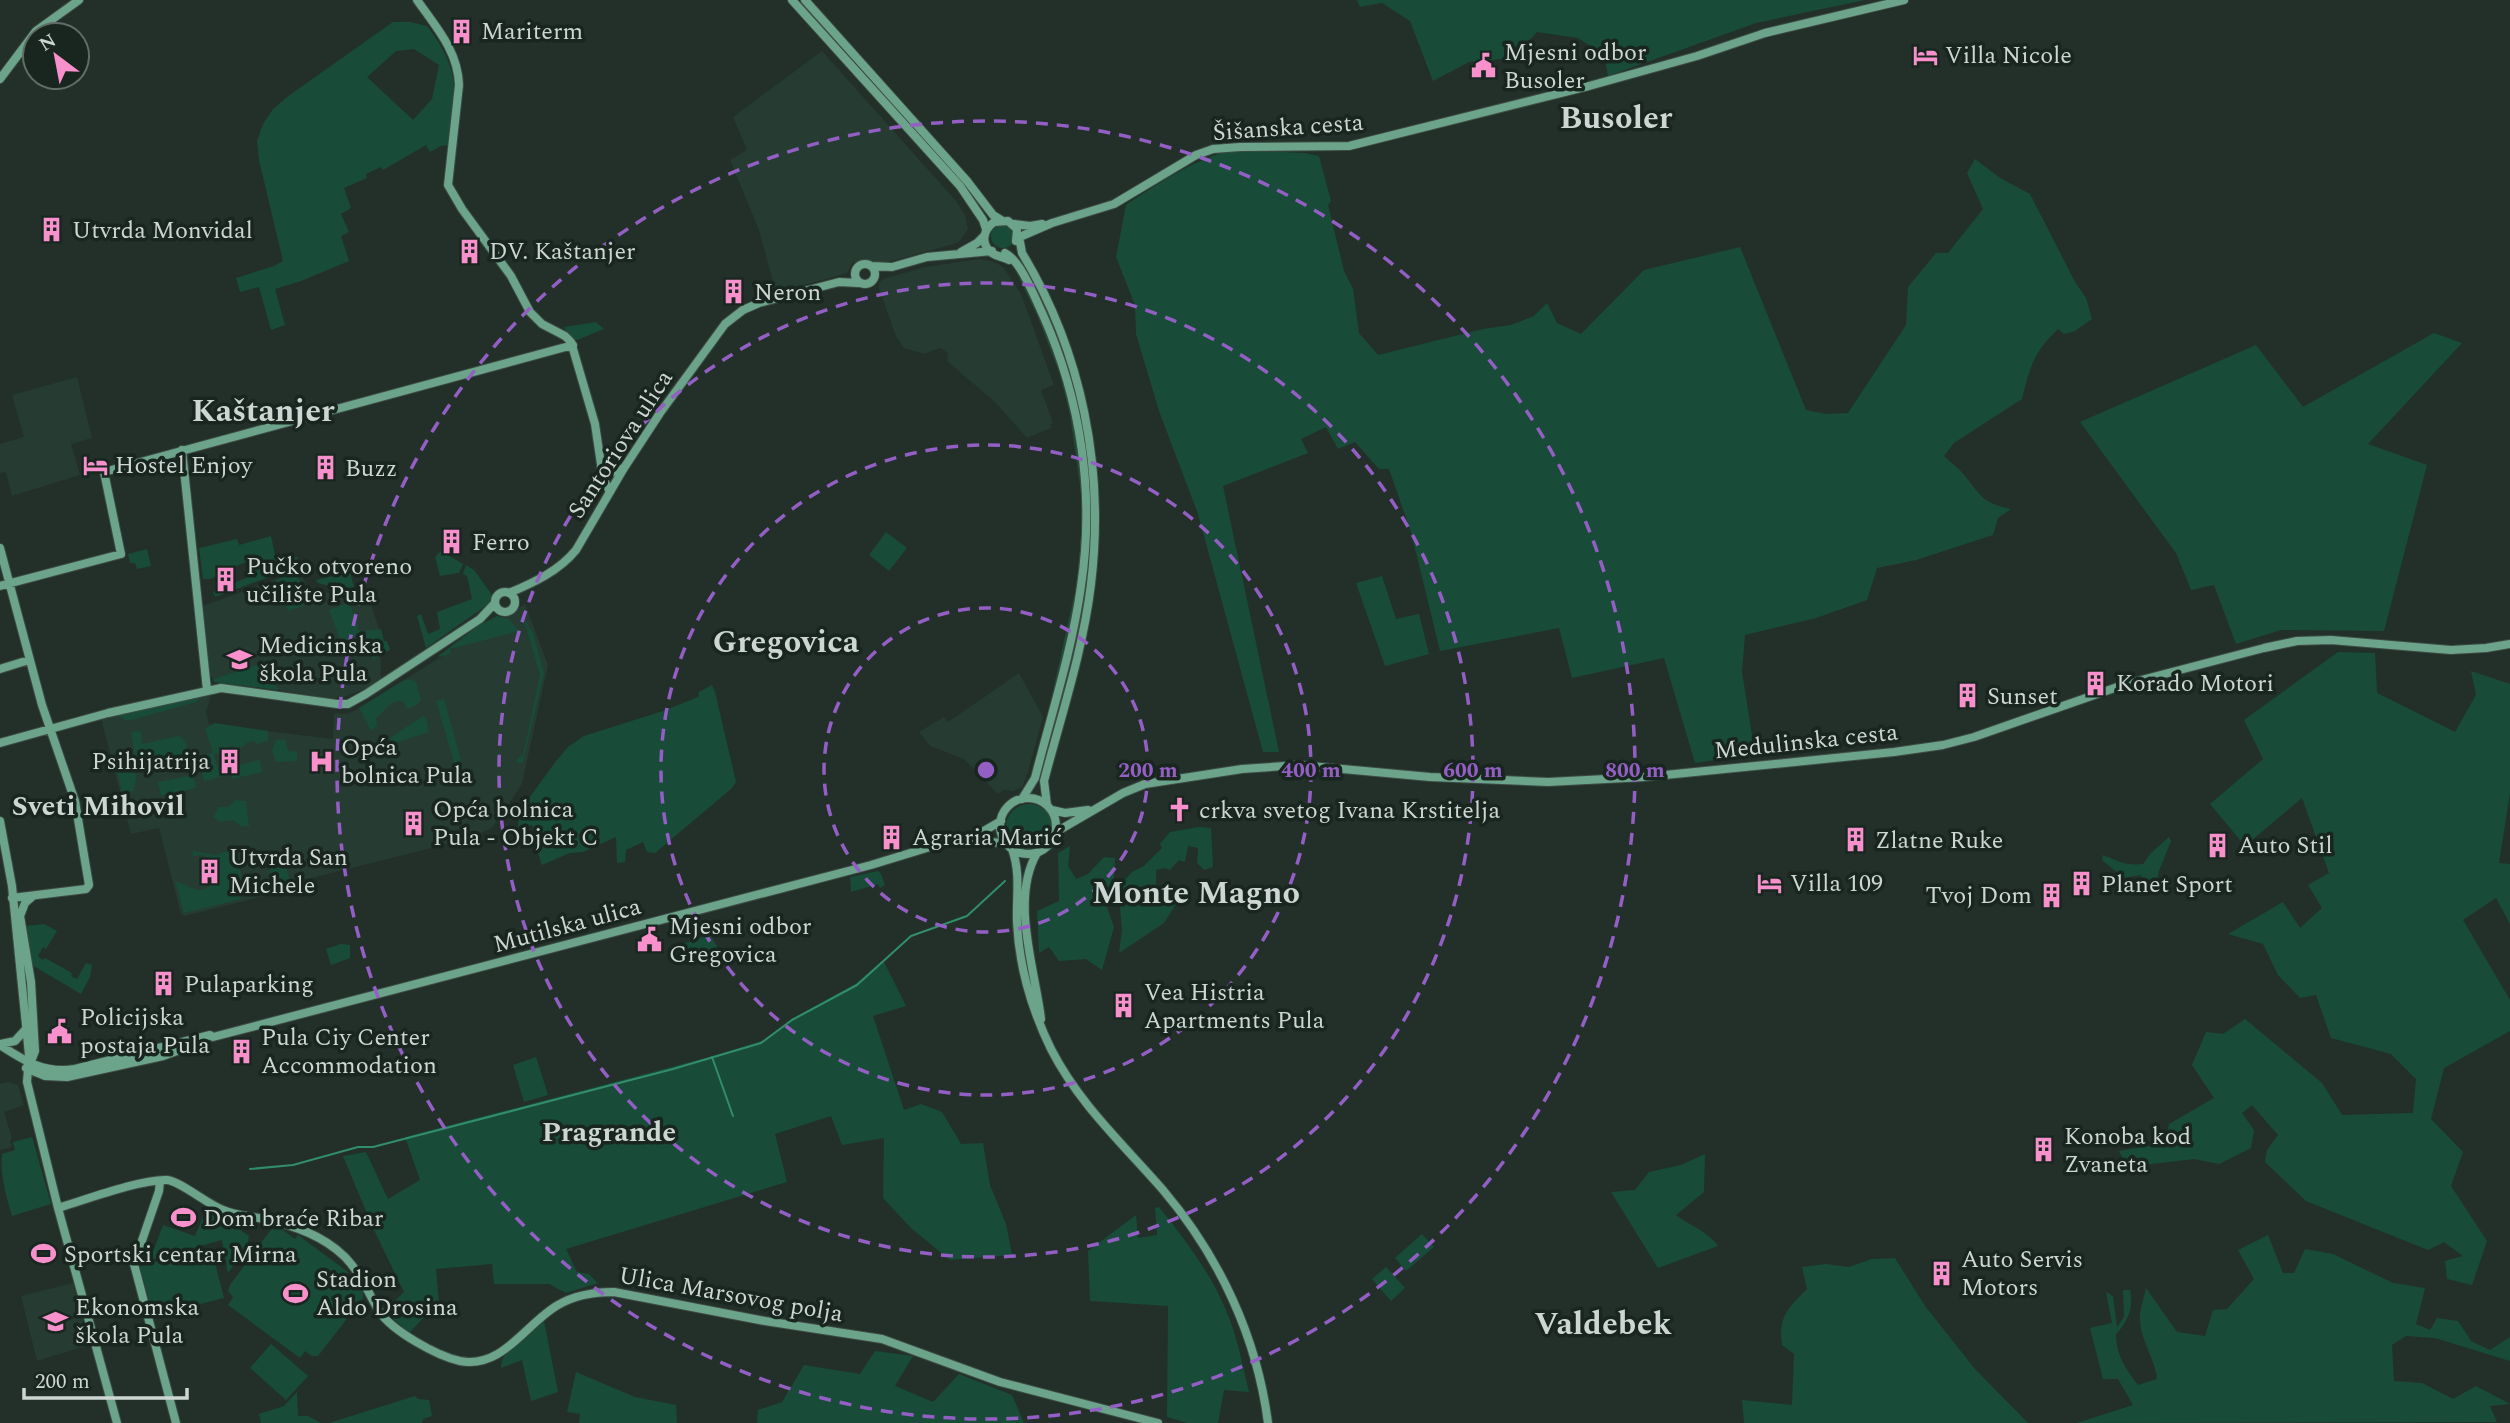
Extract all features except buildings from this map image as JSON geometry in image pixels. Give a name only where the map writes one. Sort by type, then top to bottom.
[{"type":"main road","points":[[0,79],[36,31],[79,0]]},
{"type":"main road","points":[[416,0],[452,51],[459,72],[447,185],[515,282],[525,304],[542,324],[565,336],[573,345],[595,424],[602,469],[611,491]]},
{"type":"main road","points":[[792,0],[972,201],[987,230],[985,242],[998,253],[1015,260],[1054,341],[1068,381],[1082,453],[1087,504],[1082,586],[1072,636],[1035,778],[1022,799],[1009,806],[1001,821],[1001,833],[1018,873],[1017,920],[1021,955],[1030,996],[1043,1032],[1074,1089],[1171,1200],[1213,1260],[1233,1298],[1246,1332],[1266,1412],[1266,1423]]},
{"type":"main road","points":[[805,0],[981,198],[993,215],[1013,218],[1019,242],[1062,337],[1077,379],[1086,417],[1096,503],[1096,540],[1091,587],[1081,640],[1044,781],[1049,807],[1057,824],[1056,832],[1052,841],[1037,853],[1028,870],[1026,881],[1026,924],[1043,1032]]},
{"type":"main road","name":"Šišanska cesta","points":[[1019,242],[1052,223],[1114,204],[1196,155],[1213,149],[1240,146],[1349,146],[1589,86],[1697,56],[1766,33],[1904,0]]},
{"type":"main road","points":[[958,254],[977,243],[1001,217]]},
{"type":"main road","name":"Šišanska cesta","points":[[1016,225],[1052,223]]},
{"type":"main road","points":[[839,282],[868,284],[892,267],[927,257],[998,253],[1019,242]]},
{"type":"main road","points":[[839,282],[862,264],[892,267]]},
{"type":"main road","points":[[871,266],[875,271],[875,278]]},
{"type":"main road","points":[[855,271],[858,283]]},
{"type":"main road","name":"Santoriova ulica","points":[[515,604],[529,586],[572,555],[624,468],[699,356],[725,324],[737,314],[759,303],[839,282]]},
{"type":"main road","points":[[5,585],[121,554],[104,472],[573,345]]},
{"type":"main road","points":[[182,450],[207,690]]},
{"type":"main road","points":[[602,469],[613,472],[624,468]]},
{"type":"main road","points":[[0,548],[5,585],[75,801],[88,887],[12,898]]},
{"type":"main road","name":"Santoriova ulica","points":[[509,593],[529,586]]},
{"type":"main road","points":[[0,743],[221,688],[348,704],[480,619],[510,611],[515,604],[514,598],[509,593],[500,594],[480,619]]},
{"type":"main road","points":[[495,603],[502,611]]},
{"type":"main road","name":"Medulinska cesta","points":[[1056,832],[1126,791],[1145,783],[1273,766],[1299,765],[1504,780],[1577,781],[1645,777],[1894,752],[1964,740],[2126,684],[2280,644],[2331,640],[2451,650],[2486,648],[2510,643]]},
{"type":"main road","points":[[0,668],[29,660]]},
{"type":"main road","points":[[1022,799],[1040,800],[1049,807],[1075,813],[1098,808]]},
{"type":"main road","points":[[0,821],[12,898],[29,1067]]},
{"type":"main road","name":"Mutilska ulica","points":[[970,839],[1001,821]]},
{"type":"main road","name":"Mutilska ulica","points":[[29,1067],[52,1077],[67,1077],[152,1059],[214,1037],[879,863],[943,843],[970,839],[1009,847]]},
{"type":"main road","points":[[1009,847],[1029,855],[1037,853]]},
{"type":"main road","points":[[33,895],[24,903],[20,912],[29,967],[35,1049],[27,1082],[29,1095],[117,1423]]},
{"type":"main road","points":[[0,1044],[15,1041],[26,1029]]},
{"type":"main road","name":"Mutilska ulica","points":[[29,1067],[58,1071],[75,1069],[210,1035],[214,1037]]},
{"type":"main road","points":[[0,1044],[29,1067]]},
{"type":"main road","points":[[0,1050],[29,1067]]},
{"type":"main road","points":[[58,1208],[160,1181],[134,1264],[176,1423]]},
{"type":"main road","name":"Ulica Marsovog polja","points":[[160,1181],[178,1183],[200,1199],[226,1212],[284,1223],[312,1233],[344,1256],[365,1282],[380,1312],[393,1326],[461,1361],[480,1361],[493,1357],[558,1305],[587,1294],[614,1292],[765,1321],[882,1339],[990,1379],[1158,1423]]},
{"type":"shaded area","points":[[822,51],[956,201],[965,215],[968,229],[960,241],[954,244],[880,264],[866,259],[852,263],[847,273],[776,293],[759,230],[730,160],[747,150],[733,117]]},
{"type":"shaded area","points":[[980,259],[997,263],[1004,268],[1021,294],[1054,385],[1041,390],[1053,423],[1050,424],[1051,428],[1027,438],[995,402],[947,361],[948,353],[940,348],[924,354],[904,348],[896,336],[879,289],[879,283],[883,279],[925,267]]},
{"type":"shaded area","points":[[77,377],[92,438],[71,444],[80,475],[12,496],[6,472],[0,473],[0,444],[24,437],[12,395]]},
{"type":"shaded area","points":[[298,571],[307,585],[357,604],[370,601],[380,632],[381,678],[367,688],[344,697],[326,699],[278,690],[269,661],[213,679],[210,674],[203,606]]},
{"type":"shaded area","name":"Opća bolnica Pula","points":[[525,604],[548,665],[522,784],[492,828],[467,839],[268,889],[268,895],[185,916],[181,914],[159,828],[131,834],[101,718],[212,692],[206,712],[209,724],[333,739],[334,713],[347,714],[356,710]]},
{"type":"shaded area","points":[[1019,673],[1043,717],[1022,787],[1013,791],[1003,790],[998,794],[964,759],[930,746],[919,732],[944,717],[948,722]]},
{"type":"shaded area","points":[[8,1082],[18,1085],[24,1105],[4,1112],[12,1147],[0,1150],[0,1084]]},
{"type":"shaded area","name":"Ekonomska škola Pula","points":[[73,1283],[89,1345],[37,1361],[21,1296]]},
{"type":"green space","name":"Busoler","points":[[1357,0],[1865,0],[1756,23],[1608,76],[1604,55],[1578,38],[1537,32],[1513,58],[1469,62],[1433,81],[1410,21],[1382,3],[1360,7]]},
{"type":"green space","points":[[393,22],[427,26],[446,56],[454,83],[448,145],[430,152],[426,145],[383,170],[381,167],[366,174],[367,178],[344,188],[351,208],[341,214],[349,232],[341,236],[349,261],[275,289],[285,325],[271,330],[259,287],[240,292],[236,278],[283,261],[257,141],[263,124],[273,109]],"holes":[[[414,49],[439,65],[432,99],[413,120],[367,77],[396,51]]]},
{"type":"green space","points":[[1231,150],[1319,156],[1331,201],[1328,205],[1344,271],[1353,289],[1359,333],[1378,355],[1483,329],[1511,325],[1534,316],[1547,303],[1557,323],[1581,334],[1644,270],[1740,247],[1806,410],[1826,414],[1848,413],[1906,325],[1908,287],[1936,253],[1948,253],[1983,209],[1967,173],[1975,159],[2000,178],[2030,194],[2086,298],[2092,319],[2075,331],[2064,334],[2058,329],[2034,361],[2022,399],[1954,443],[1944,456],[1984,498],[2011,509],[1998,518],[1993,535],[1916,560],[1877,568],[1867,600],[1816,618],[1745,635],[1742,672],[1755,754],[1695,763],[1664,658],[1572,678],[1559,628],[1440,651],[1411,532],[1389,469],[1379,469],[1355,442],[1338,449],[1326,427],[1301,439],[1308,453],[1223,486],[1279,752],[1263,752],[1198,514],[1159,411],[1136,334],[1135,305],[1116,257],[1126,205],[1188,167]]},
{"type":"green space","points":[[1003,224],[1011,228],[1015,236],[1011,244],[1003,248],[995,244],[991,236],[995,228]]},
{"type":"green space","points":[[1015,270],[1051,343],[1074,423],[1081,464],[1083,546],[1078,587],[1065,653],[1047,717],[1076,587],[1081,538],[1081,493],[1070,415],[1059,372],[1037,315]]},
{"type":"green space","points":[[596,322],[604,329],[577,340],[568,335],[564,327]]},
{"type":"green space","points":[[2434,333],[2462,343],[2368,444],[2427,465],[2384,631],[2281,630],[2236,644],[2214,585],[2191,590],[2176,553],[2080,422],[2256,345],[2303,407]]},
{"type":"green space","points":[[886,532],[907,548],[889,571],[869,555]]},
{"type":"green space","points":[[271,536],[276,560],[297,557],[301,565],[215,597],[213,592],[246,578],[245,572],[249,568],[246,562],[229,569],[229,572],[203,579],[199,548],[237,539],[239,545]]},
{"type":"green space","points":[[147,549],[151,566],[137,569],[135,563],[130,563],[128,554]]},
{"type":"green space","points":[[441,551],[463,564],[459,573],[440,576],[435,557]]},
{"type":"green space","points":[[466,565],[474,570],[492,595],[490,603],[426,648],[417,616],[421,614],[428,634],[440,629],[437,612],[472,599],[467,576],[463,574]]},
{"type":"green space","points":[[296,572],[309,604],[288,611],[276,580]]},
{"type":"green space","points":[[350,572],[354,588],[347,591],[318,583],[316,580]]},
{"type":"green space","points":[[1382,576],[1396,619],[1419,614],[1429,654],[1385,666],[1356,583]]},
{"type":"green space","points":[[349,602],[361,634],[341,642],[329,610]]},
{"type":"green space","points":[[497,616],[509,619],[519,634],[516,635],[515,632],[451,649],[450,654],[437,657],[478,626]]},
{"type":"green space","points":[[523,617],[533,633],[544,673],[523,762],[465,777],[518,763],[516,760],[523,755],[540,675]]},
{"type":"green space","points":[[381,629],[390,650],[376,657],[374,662],[364,634],[366,631]]},
{"type":"green space","points":[[2338,652],[2375,653],[2377,693],[2455,732],[2476,695],[2471,671],[2510,684],[2510,793],[2499,863],[2510,864],[2510,924],[2496,898],[2463,920],[2510,1000],[2510,1031],[2444,1068],[2431,1119],[2463,1152],[2451,1186],[2487,1241],[2472,1285],[2447,1279],[2445,1261],[2463,1256],[2444,1242],[2428,1250],[2306,1201],[2265,1162],[2267,1150],[2278,1135],[2252,1105],[2242,1113],[2254,1130],[2251,1148],[2219,1164],[2194,1159],[2127,1167],[2119,1151],[2155,1145],[2167,1136],[2169,1124],[2214,1098],[2192,1065],[2206,1032],[2223,1034],[2245,1019],[2322,1083],[2342,1115],[2413,1113],[2416,1079],[2391,1054],[2331,1038],[2316,995],[2300,998],[2278,975],[2263,944],[2228,934],[2283,902],[2300,928],[2322,908],[2308,885],[2329,873],[2302,798],[2245,846],[2210,804],[2263,759],[2244,720]]},
{"type":"green space","points":[[269,661],[278,690],[214,682],[213,679]]},
{"type":"green space","points":[[410,679],[416,682],[421,700],[418,704],[408,709],[402,701],[390,704],[376,718],[377,726],[371,731],[359,708]]},
{"type":"green space","points":[[712,685],[736,782],[731,789],[655,853],[647,852],[643,842],[626,850],[625,862],[617,863],[616,837],[583,852],[570,853],[542,865],[538,853],[542,845],[532,825],[518,828],[519,812],[568,747],[584,736],[698,697],[699,692]]},
{"type":"green space","points":[[203,694],[196,702],[131,720],[125,720],[116,714]]},
{"type":"green space","points":[[444,699],[463,768],[456,769],[436,701]]},
{"type":"green space","points":[[423,716],[426,718],[429,732],[392,744],[390,738]]},
{"type":"green space","points":[[215,723],[268,731],[268,741],[246,743],[237,749],[232,745],[223,752],[214,754],[220,777],[204,781],[198,757],[213,753],[205,729]]},
{"type":"green space","points":[[141,731],[142,744],[179,736],[187,746],[186,760],[164,765],[154,760],[135,764],[134,791],[122,793],[115,762],[135,756],[131,732]]},
{"type":"green space","points":[[285,739],[288,751],[297,752],[297,761],[276,762],[272,750],[276,740]]},
{"type":"green space","points":[[260,760],[262,772],[232,779],[229,767]]},
{"type":"green space","points":[[193,775],[196,788],[161,796],[158,782]]},
{"type":"green space","points":[[236,800],[246,801],[249,827],[240,826],[234,820],[220,822],[213,817],[218,807],[228,807]]},
{"type":"green space","points":[[1029,804],[1046,810],[1052,827],[1046,844],[1029,850],[1012,844],[1006,827],[1012,810]]},
{"type":"green space","points":[[1199,827],[1211,828],[1213,867],[1204,870],[1197,863],[1198,848],[1188,846],[1185,862],[1179,860],[1170,870],[1156,870],[1156,884],[1163,892],[1180,898],[1164,923],[1119,953],[1122,930],[1119,897],[1123,882],[1162,848],[1160,844],[1170,832]]},
{"type":"green space","points":[[2169,837],[2171,841],[2159,871],[2155,892],[2152,894],[2144,889],[2141,875],[2124,878],[2102,860],[2103,855],[2127,864],[2143,864]]},
{"type":"green space","points":[[1070,846],[1068,866],[1076,879],[1088,874],[1104,857],[1115,858],[1114,878],[1105,901],[1114,927],[1102,970],[1086,959],[1059,961],[1049,947],[1039,953],[1037,911],[1059,901],[1058,853]]},
{"type":"green space","points":[[231,849],[241,873],[241,899],[184,913],[175,881],[202,890],[217,878],[213,863],[204,855],[193,856],[193,851],[216,855]]},
{"type":"green space","points":[[267,855],[289,855],[285,862],[291,886],[267,892],[271,864]]},
{"type":"green space","points":[[878,871],[885,885],[880,888],[878,884],[851,892],[850,877]]},
{"type":"green space","points":[[44,924],[57,931],[46,949],[43,947],[38,956],[72,973],[71,976],[77,979],[86,963],[92,965],[90,977],[81,994],[32,965],[26,926]]},
{"type":"green space","points":[[710,935],[720,951],[688,962],[682,944]]},
{"type":"green space","points":[[341,944],[350,945],[350,958],[331,965],[326,949]]},
{"type":"green space","points":[[883,960],[906,1006],[873,1016],[904,1110],[921,1104],[942,1112],[961,1144],[983,1143],[990,1185],[1006,1224],[1012,1255],[950,1260],[911,1228],[883,1198],[884,1138],[842,1145],[831,1116],[775,1134],[787,1182],[566,1249],[577,1272],[589,1274],[598,1283],[566,1293],[549,1284],[494,1284],[492,1264],[436,1269],[440,1315],[427,1314],[409,1333],[385,1311],[404,1292],[343,1156],[366,1152],[388,1199],[420,1180],[405,1137],[765,1040],[791,1019],[855,984]]},
{"type":"green space","points":[[536,1057],[548,1095],[524,1102],[513,1065]]},
{"type":"green space","points":[[32,1137],[51,1204],[12,1216],[3,1177],[2,1154],[15,1150],[13,1142]]},
{"type":"green space","points":[[1705,1154],[1704,1192],[1676,1215],[1704,1232],[1718,1246],[1658,1268],[1611,1192],[1635,1190],[1649,1172],[1681,1165]]},
{"type":"green space","points":[[1159,1207],[1212,1281],[1236,1339],[1249,1392],[1224,1390],[1218,1423],[1187,1423],[1167,1417],[1168,1306],[1090,1301],[1088,1251],[1136,1215],[1138,1238],[1157,1235],[1155,1208]]},
{"type":"green space","points":[[206,1210],[219,1214],[220,1226],[232,1224],[249,1236],[247,1246],[228,1273],[222,1240],[150,1260],[163,1225],[195,1236]]},
{"type":"green space","name":"Stadion Aldo Drosina","points":[[275,1227],[295,1239],[298,1235],[348,1272],[348,1277],[362,1290],[363,1298],[318,1356],[312,1356],[305,1351],[300,1358],[228,1305],[233,1297],[228,1291],[230,1285]]},
{"type":"green space","points":[[1422,1234],[1434,1247],[1406,1271],[1395,1258]]},
{"type":"green space","points":[[2268,1235],[2283,1273],[2294,1273],[2305,1249],[2333,1254],[2393,1283],[2425,1288],[2416,1324],[2430,1330],[2437,1318],[2458,1321],[2471,1341],[2490,1350],[2510,1337],[2510,1361],[2435,1338],[2406,1336],[2392,1345],[2394,1381],[2422,1383],[2453,1399],[2476,1386],[2510,1404],[2490,1406],[2497,1422],[2077,1423],[2133,1405],[2118,1379],[2103,1379],[2090,1328],[2112,1323],[2106,1292],[2113,1296],[2117,1327],[2124,1317],[2123,1290],[2130,1290],[2129,1314],[2116,1334],[2116,1342],[2125,1367],[2138,1385],[2157,1379],[2140,1321],[2146,1288],[2177,1332],[2205,1336],[2213,1310],[2227,1309],[2254,1279],[2238,1250]]},
{"type":"green space","points":[[211,1247],[224,1298],[153,1316],[140,1266]]},
{"type":"green space","points":[[1895,1258],[1925,1306],[1975,1369],[2028,1423],[1744,1423],[1742,1400],[1792,1405],[1794,1354],[1782,1345],[1781,1335],[1786,1314],[1807,1289],[1802,1267],[1826,1264],[1849,1267],[1872,1259]]},
{"type":"green space","points":[[1386,1267],[1405,1288],[1391,1301],[1372,1279]]},
{"type":"green space","points":[[543,1316],[558,1392],[531,1401],[522,1360],[501,1368],[502,1360],[511,1345]]},
{"type":"green space","points":[[271,1344],[308,1376],[286,1400],[250,1368]]},
{"type":"green space","points":[[875,1351],[913,1356],[895,1386],[933,1402],[959,1374],[1012,1395],[1024,1423],[757,1423],[758,1410],[782,1402],[804,1365],[860,1374]]},
{"type":"green space","points":[[576,1372],[635,1397],[676,1405],[677,1423],[579,1423],[580,1414],[567,1412]]},
{"type":"green space","points":[[297,1392],[298,1416],[308,1416],[321,1423],[261,1423],[259,1414],[284,1406]]},
{"type":"green space","points":[[415,1396],[429,1400],[432,1416],[423,1419],[422,1423],[329,1423]]},
{"type":"waterway","points":[[250,1169],[293,1165],[358,1147],[373,1147],[673,1069],[761,1043],[792,1020],[857,985],[911,936],[967,916],[1005,881]]},
{"type":"waterway","points":[[712,1057],[733,1116]]},
{"type":"place","name":"Mariterm","points":[[461,31]]},
{"type":"place","name":"Villa Nicole","points":[[1925,55]]},
{"type":"place","name":"Mjesni odbor Busoler","points":[[1484,66]]},
{"type":"place","name":"Utvrda Monvidal","points":[[52,230]]},
{"type":"place","name":"DV. Kaštanjer","points":[[469,251]]},
{"type":"place","name":"Neron","points":[[734,292]]},
{"type":"place","name":"Hostel Enjoy","points":[[95,465]]},
{"type":"place","name":"Buzz","points":[[325,468]]},
{"type":"place","name":"Ferro","points":[[452,542]]},
{"type":"place","name":"Pučko otvoreno učilište Pula","points":[[226,580]]},
{"type":"place","name":"Medicinska škola Pula","points":[[239,659]]},
{"type":"place","name":"Korado Motori","points":[[2096,683]]},
{"type":"place","name":"Sunset","points":[[1967,696]]},
{"type":"place","name":"Psihijatrija","points":[[230,761]]},
{"type":"place","name":"Opća bolnica Pula","points":[[321,761]]},
{"type":"place","name":"crkva svetog Ivana Krstitelja","points":[[1179,810]]},
{"type":"place","name":"Opća bolnica Pula - Objekt C","points":[[413,823]]},
{"type":"place","name":"Agraria Marić","points":[[892,837]]},
{"type":"place","name":"Zlatne Ruke","points":[[1855,840]]},
{"type":"place","name":"Auto Stil","points":[[2218,845]]},
{"type":"place","name":"Utvrda San Michele","points":[[209,871]]},
{"type":"place","name":"Villa 109","points":[[1770,883]]},
{"type":"place","name":"Planet Sport","points":[[2081,884]]},
{"type":"place","name":"Tvoj Dom","points":[[2052,895]]},
{"type":"place","name":"Mjesni odbor Gregovica","points":[[649,940]]},
{"type":"place","name":"Pulaparking","points":[[164,984]]},
{"type":"place","name":"Vea Histria Apartments Pula","points":[[1124,1006]]},
{"type":"place","name":"Policijska postaja Pula","points":[[60,1031]]},
{"type":"place","name":"Pula Ciy Center Accommodation","points":[[241,1051]]},
{"type":"place","name":"Konoba kod Zvaneta","points":[[2044,1150]]},
{"type":"place","name":"Dom braće Ribar","points":[[183,1218]]},
{"type":"place","name":"Sportski centar Mirna","points":[[44,1254]]},
{"type":"place","name":"Auto Servis Motors","points":[[1941,1273]]},
{"type":"place","name":"Stadion Aldo Drosina","points":[[296,1293]]},
{"type":"place","name":"Ekonomska škola Pula","points":[[55,1321]]},
{"type":"district","name":"Busoler","points":[[1616,117]]},
{"type":"district","name":"Kaštanjer","points":[[263,410]]},
{"type":"district","name":"Gregovica","points":[[786,641]]},
{"type":"district","name":"Sveti Mihovil","points":[[98,805]]},
{"type":"district","name":"Monte Magno","points":[[1196,892]]},
{"type":"district","name":"Pragrande","points":[[609,1131]]},
{"type":"district","name":"Valdebek","points":[[1603,1323]]}]
